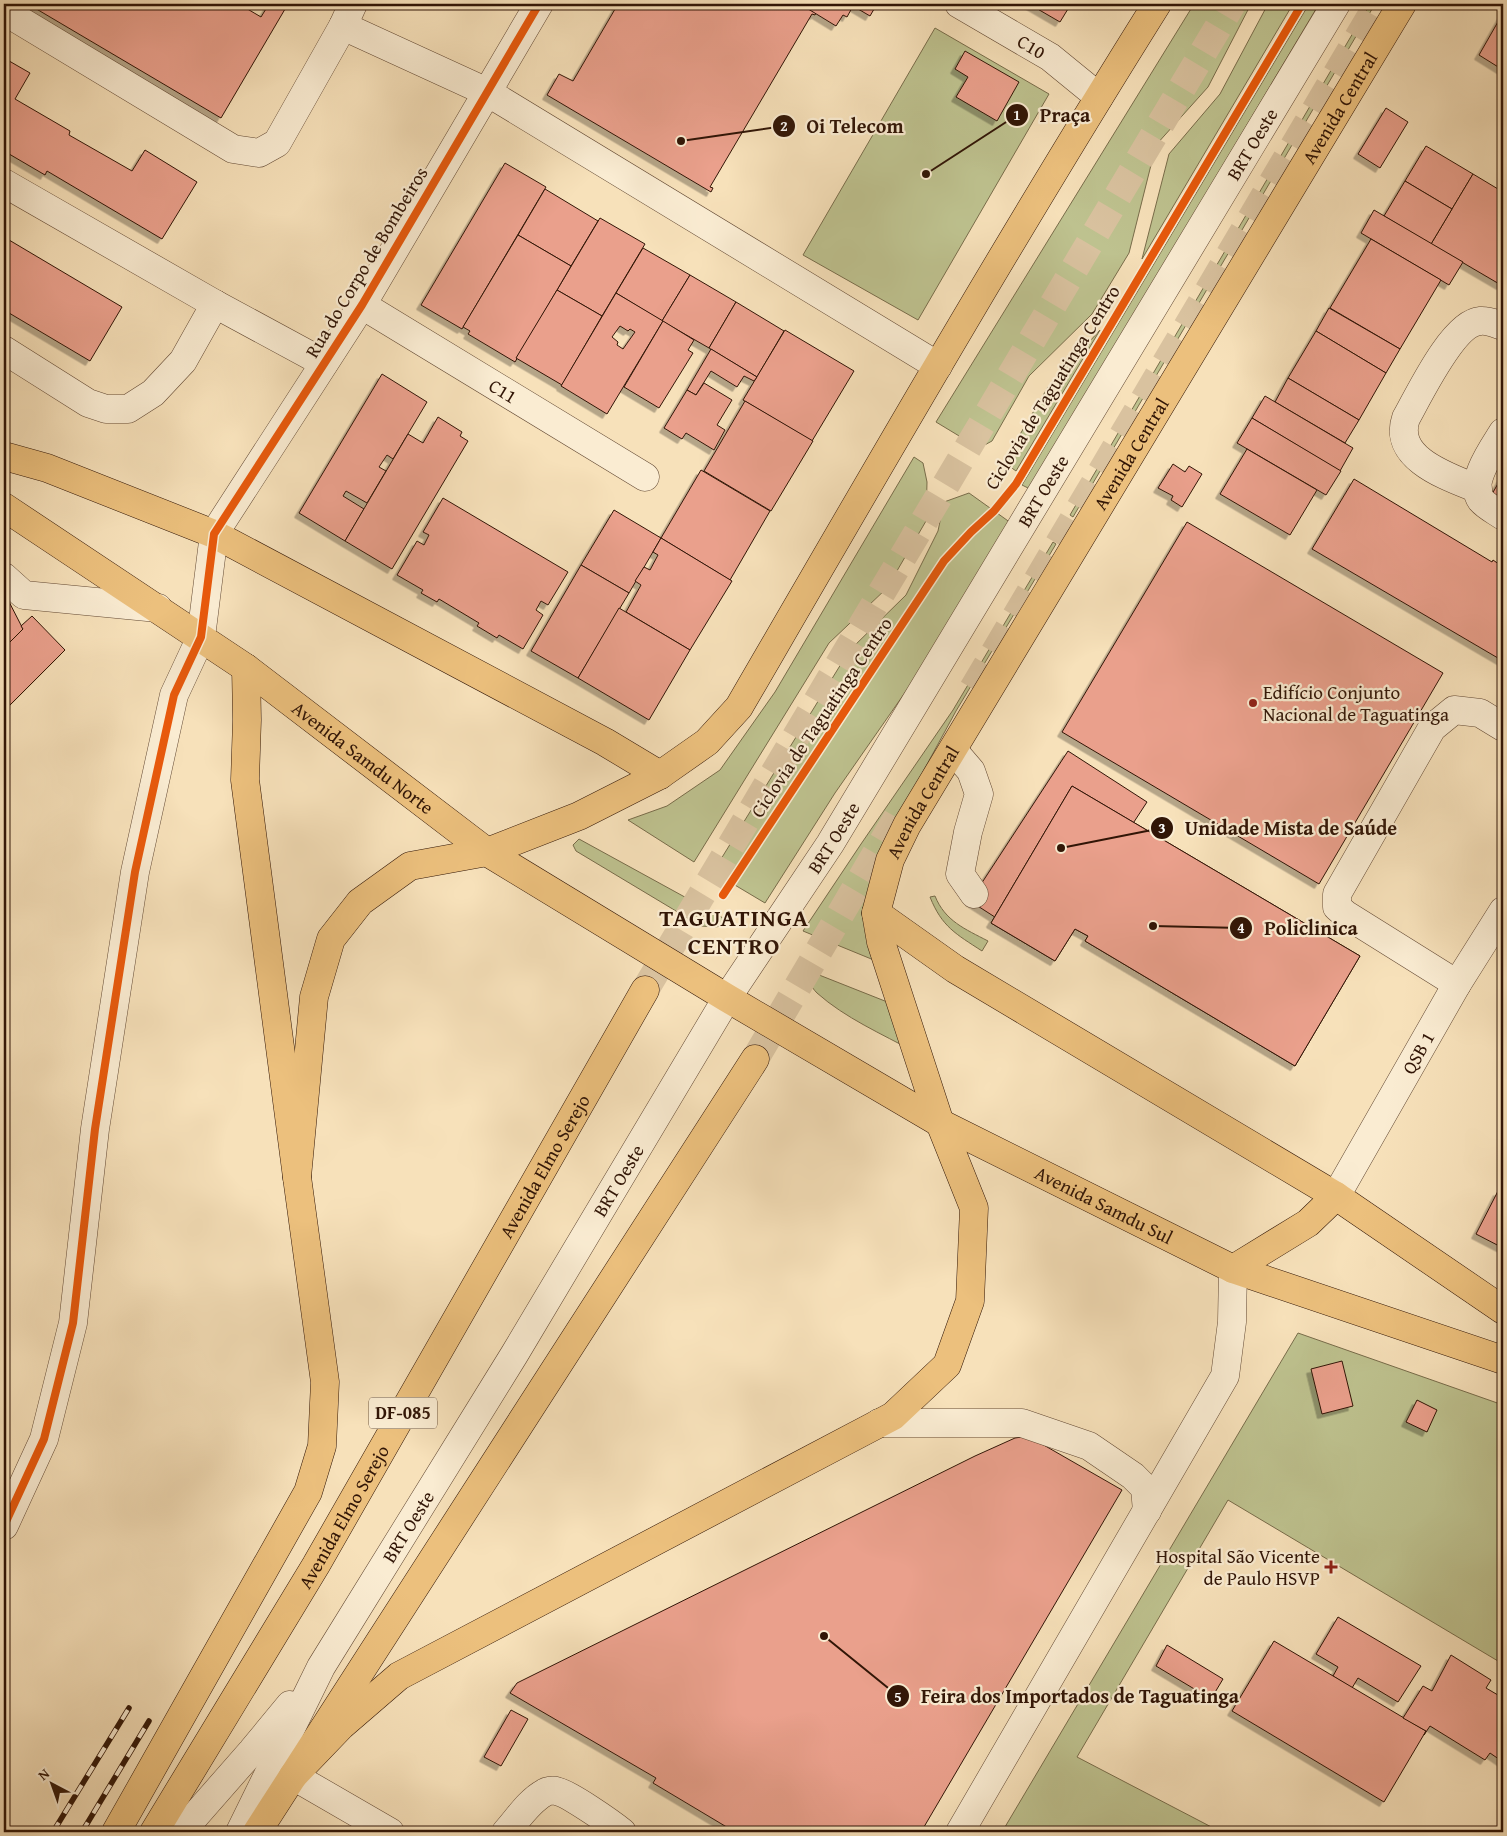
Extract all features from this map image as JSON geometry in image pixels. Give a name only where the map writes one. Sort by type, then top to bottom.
[{"type":"main road","points":[[297,1178],[314,997],[331,939],[360,902],[410,866],[487,852],[579,816],[660,775],[707,742],[739,707],[938,366],[1157,4]]},
{"type":"main road","name":"Avenida Central","points":[[876,913],[890,860],[907,825],[1402,4]]},
{"type":"main road","points":[[4,456],[47,468],[214,534],[596,737],[660,775]]},
{"type":"main road","name":"Avenida Samdu Norte","points":[[4,508],[202,637],[246,668],[487,852],[728,998]]},
{"type":"main road","points":[[116,1832],[308,1492],[322,1446],[325,1382],[245,780],[246,668]]},
{"type":"main road","points":[[293,1776],[341,1726],[400,1676],[893,1416],[948,1364],[970,1301],[974,1208],[940,1123],[881,942],[876,913]]},
{"type":"main road","points":[[876,913],[955,969],[1336,1196],[1503,1310]]},
{"type":"main road","name":"Avenida Elmo Serejo","points":[[154,1832],[316,1565],[645,990]]},
{"type":"main road","name":"Avenida Samdu Sul","points":[[728,998],[940,1123],[1233,1269],[1503,1360]]},
{"type":"main road","points":[[257,1832],[404,1607],[755,1059]]},
{"type":"main road","points":[[1233,1269],[1308,1223],[1336,1196]]},
{"type":"street","name":"Rua do Corpo de Bombeiros","points":[[214,534],[362,304],[538,4]]},
{"type":"street","name":"C10","points":[[959,4],[1050,58],[1099,97]]},
{"type":"street","name":"BRT Oeste","points":[[240,1832],[320,1666],[514,1356],[728,998],[830,844],[1336,4]]},
{"type":"street","points":[[4,11],[233,149],[260,153],[277,143],[348,15],[486,92],[938,366]]},
{"type":"street","points":[[4,183],[215,304],[324,363]]},
{"type":"street","points":[[4,350],[88,403],[106,409],[128,409],[153,393],[183,361],[215,304]]},
{"type":"street","name":"C11","points":[[362,304],[645,478]]},
{"type":"street","points":[[1478,489],[1437,472],[1417,458],[1405,442],[1402,428],[1448,346],[1458,334],[1468,325],[1480,321],[1492,322],[1503,326]]},
{"type":"street","points":[[1503,432],[1480,474],[1478,489],[1480,498],[1503,516]]},
{"type":"street","points":[[4,1526],[44,1439],[73,1323],[95,1129],[135,872],[174,694],[202,637],[214,534]]},
{"type":"street","points":[[4,577],[14,601],[158,608]]},
{"type":"street","points":[[1457,984],[1345,914],[1337,906],[1337,894],[1432,728],[1454,710],[1480,713],[1503,727]]},
{"type":"street","points":[[952,750],[970,771],[979,794],[968,832],[960,874],[974,894]]},
{"type":"street","name":"QSB 1","points":[[1336,1196],[1457,984],[1503,911]]},
{"type":"street","points":[[960,1832],[1225,1376],[1232,1322],[1233,1269]]},
{"type":"street","points":[[879,1423],[1022,1424],[1089,1446],[1133,1476],[1146,1488],[1147,1512]]},
{"type":"street","name":"BRT Oeste","points":[[181,1832],[252,1751],[320,1666]]},
{"type":"street","points":[[293,1776],[390,1832]]},
{"type":"street","points":[[506,1832],[532,1803],[545,1792],[556,1791],[567,1796],[622,1832]]},
{"type":"green space","points":[[1194,4],[1251,4],[1208,87],[1156,145],[1129,253],[1092,314],[1029,376],[992,441],[979,448],[936,422]]},
{"type":"green space","points":[[1268,4],[1293,4],[1142,259],[1169,154],[1220,94]]},
{"type":"green space","points":[[1309,4],[1319,4],[1030,489],[1022,485]]},
{"type":"green space","points":[[1370,4],[1375,4],[1073,517],[1070,515]]},
{"type":"green space","points":[[935,28],[1049,94],[918,320],[803,255]]},
{"type":"green space","points":[[1100,330],[1016,471],[1009,466],[1009,453],[1048,387]]},
{"type":"green space","points":[[914,457],[923,463],[927,482],[926,521],[887,588],[829,643],[694,862],[628,820],[667,806],[720,770],[775,692]]},
{"type":"green space","points":[[969,493],[1011,523],[927,661],[835,793],[765,903],[713,872],[849,651],[906,595],[938,531],[944,502]]},
{"type":"green space","points":[[1053,542],[1056,544],[956,711],[882,847],[886,965],[803,931],[953,710]]},
{"type":"green space","points":[[579,839],[734,924],[715,927],[701,926],[576,851],[573,845]]},
{"type":"green space","points":[[935,896],[939,905],[950,918],[988,941],[982,951],[957,934],[945,923],[930,897]]},
{"type":"green space","points":[[804,969],[900,1007],[915,1052],[864,1025],[828,1002],[812,988]]},
{"type":"green space","points":[[1298,1333],[1503,1405],[1503,1664],[1228,1500],[1077,1757],[1221,1832],[1002,1832]]},
{"type":"building","points":[[28,4],[239,4],[261,17],[269,4],[288,4],[221,118]]},
{"type":"building","points":[[618,4],[800,4],[816,13],[815,15],[812,14],[710,187],[713,188],[711,192],[547,95],[559,74],[573,81]]},
{"type":"building","points":[[800,4],[877,4],[870,16],[853,6],[847,17],[843,15],[836,26]]},
{"type":"building","points":[[1029,4],[1071,4],[1060,22]]},
{"type":"building","points":[[1503,13],[1503,70],[1479,55]]},
{"type":"building","points":[[965,51],[1019,82],[997,121],[956,97],[968,77],[955,69]]},
{"type":"building","points":[[4,58],[30,73],[15,99],[70,131],[69,135],[132,171],[145,150],[197,182],[162,239],[47,171],[45,175],[4,151]]},
{"type":"building","points":[[1386,108],[1408,122],[1380,168],[1358,154]]},
{"type":"building","points":[[1426,146],[1473,174],[1452,209],[1405,181]]},
{"type":"building","points":[[505,163],[546,187],[462,329],[421,305]]},
{"type":"building","points":[[1473,174],[1503,192],[1503,281],[1501,285],[1431,244]]},
{"type":"building","points":[[1405,181],[1452,209],[1431,244],[1384,216]]},
{"type":"building","points":[[545,189],[598,221],[571,266],[518,235]]},
{"type":"building","points":[[1374,210],[1463,262],[1449,285],[1361,233]]},
{"type":"building","points":[[600,218],[645,244],[602,316],[557,290]]},
{"type":"building","points":[[518,235],[571,266],[515,362],[468,334],[470,331],[463,327]]},
{"type":"building","points":[[4,237],[122,307],[90,361],[4,310]]},
{"type":"building","points":[[1371,239],[1441,280],[1400,349],[1330,308]]},
{"type":"building","points":[[643,248],[690,275],[662,321],[616,293]]},
{"type":"building","points":[[690,275],[736,302],[709,348],[662,321]]},
{"type":"building","points":[[557,290],[602,316],[562,385],[516,358]]},
{"type":"building","points":[[616,293],[663,321],[607,414],[561,386]],"holes":[[[620,326],[628,331],[630,329],[635,332],[623,349],[617,345],[618,342],[612,337]]]},
{"type":"building","points":[[736,302],[784,331],[757,377],[709,348]]},
{"type":"building","points":[[1329,308],[1400,349],[1386,373],[1316,331]]},
{"type":"building","points":[[663,321],[694,340],[688,350],[693,353],[659,408],[624,387]]},
{"type":"building","points":[[785,330],[854,371],[812,441],[743,400]]},
{"type":"building","points":[[1316,331],[1386,373],[1359,420],[1288,378]]},
{"type":"building","points":[[711,349],[757,377],[754,381],[744,376],[737,387],[711,371],[696,395],[687,390]]},
{"type":"building","points":[[382,374],[427,402],[393,459],[387,455],[379,467],[386,471],[367,503],[346,491],[343,496],[364,509],[345,541],[299,513]]},
{"type":"building","points":[[1288,378],[1359,420],[1345,443],[1275,402]]},
{"type":"building","points":[[704,383],[732,400],[717,425],[725,430],[714,450],[686,433],[682,439],[664,428],[687,390],[696,395]]},
{"type":"building","points":[[1265,396],[1353,448],[1340,471],[1252,418]]},
{"type":"building","points":[[745,401],[813,441],[771,511],[704,471]]},
{"type":"building","points":[[438,417],[462,432],[460,436],[468,441],[392,569],[345,541],[408,434],[423,443]]},
{"type":"building","points":[[1252,418],[1341,471],[1326,495],[1237,443]]},
{"type":"building","points":[[1247,449],[1317,490],[1290,535],[1220,494]]},
{"type":"building","points":[[1173,464],[1185,472],[1189,466],[1202,474],[1182,507],[1171,500],[1173,496],[1158,488]]},
{"type":"building","points":[[701,470],[770,511],[730,580],[661,538]]},
{"type":"building","points":[[1503,475],[1503,500],[1492,494]]},
{"type":"building","points":[[1354,479],[1503,567],[1503,661],[1312,549]]},
{"type":"building","points":[[443,498],[568,572],[548,605],[541,601],[536,610],[543,615],[523,649],[499,635],[497,638],[477,626],[479,623],[439,599],[437,602],[421,593],[423,590],[397,575],[417,541],[424,545],[429,535],[423,532]]},
{"type":"building","points":[[614,510],[661,538],[629,593],[581,565]]},
{"type":"building","name":"Edifício Conjunto Nacional de Taguatinga","points":[[1187,522],[1443,673],[1319,884],[1062,732]]},
{"type":"building","points":[[661,538],[732,581],[690,650],[626,612],[641,585],[635,581],[644,567],[650,570],[658,555],[653,552]]},
{"type":"building","points":[[581,565],[629,593],[578,678],[531,651]]},
{"type":"building","points":[[4,592],[23,629],[4,648]]},
{"type":"building","points":[[619,608],[690,650],[649,720],[578,678]]},
{"type":"building","points":[[32,616],[65,650],[4,711],[4,648],[23,629],[21,626]]},
{"type":"building","points":[[1068,751],[1147,802],[1049,952],[970,901]]},
{"type":"building","points":[[1072,786],[1360,956],[1295,1066],[1085,941],[1088,936],[1075,929],[1055,961],[991,923]],"holes":[[[1115,860],[1200,911],[1191,927],[1105,877]],[[1226,927],[1276,956],[1267,972],[1217,942]]]},
{"type":"building","points":[[1072,786],[1360,956],[1295,1066],[1085,941],[1088,936],[1075,929],[1055,961],[991,923]]},
{"type":"building","points":[[1498,1191],[1503,1194],[1503,1248],[1476,1234]]},
{"type":"building","points":[[1342,1361],[1353,1406],[1322,1414],[1311,1369]]},
{"type":"building","points":[[1417,1400],[1437,1410],[1427,1432],[1406,1422]]},
{"type":"building","points":[[1028,1436],[1122,1490],[921,1832],[735,1832],[653,1783],[656,1778],[510,1693],[517,1683],[975,1456],[1015,1438]]},
{"type":"building","points":[[1338,1617],[1421,1666],[1398,1702],[1358,1678],[1352,1688],[1333,1676],[1338,1667],[1316,1654]]},
{"type":"building","points":[[1274,1641],[1426,1731],[1384,1802],[1232,1711]]},
{"type":"building","points":[[1167,1645],[1223,1679],[1211,1699],[1156,1666]]},
{"type":"building","points":[[1451,1655],[1491,1680],[1486,1688],[1503,1698],[1503,1762],[1490,1753],[1485,1760],[1430,1726],[1424,1735],[1426,1731],[1403,1718],[1423,1686],[1432,1691]]},
{"type":"building","points":[[511,1710],[528,1719],[501,1766],[484,1757]]},
{"type":"tunnel","points":[[645,990],[1232,4]]},
{"type":"tunnel","points":[[973,689],[1378,4]]},
{"type":"tunnel","points":[[755,1059],[904,806]]},
{"type":"railway","points":[[53,1832],[129,1708]]},
{"type":"railway","points":[[82,1832],[149,1721]]},
{"type":"cycle path","points":[[4,1526],[44,1439],[73,1323],[95,1129],[135,872],[174,695],[201,637],[214,534],[362,305],[539,4]]},
{"type":"cycle path","name":"Ciclovia de Taguatinga Centro","points":[[723,895],[944,561],[994,511],[1016,484],[1302,4]]},
{"type":"place","name":"Oi Telecom","points":[[681,141]]},
{"type":"place","name":"Praça","points":[[926,174]]},
{"type":"place","name":"Edifício Conjunto Nacional de Taguatinga","points":[[1253,703]]},
{"type":"place","name":"Unidade Mista de Saúde","points":[[1061,848]]},
{"type":"place","name":"Policlinica","points":[[1153,926]]},
{"type":"place","name":"Hospital São Vicente de Paulo HSVP","points":[[1331,1567]]},
{"type":"place","name":"Feira dos Importados de Taguatinga","points":[[824,1636]]},
{"type":"district","name":"TAGUATINGA CENTRO","points":[[734,932]]}]
